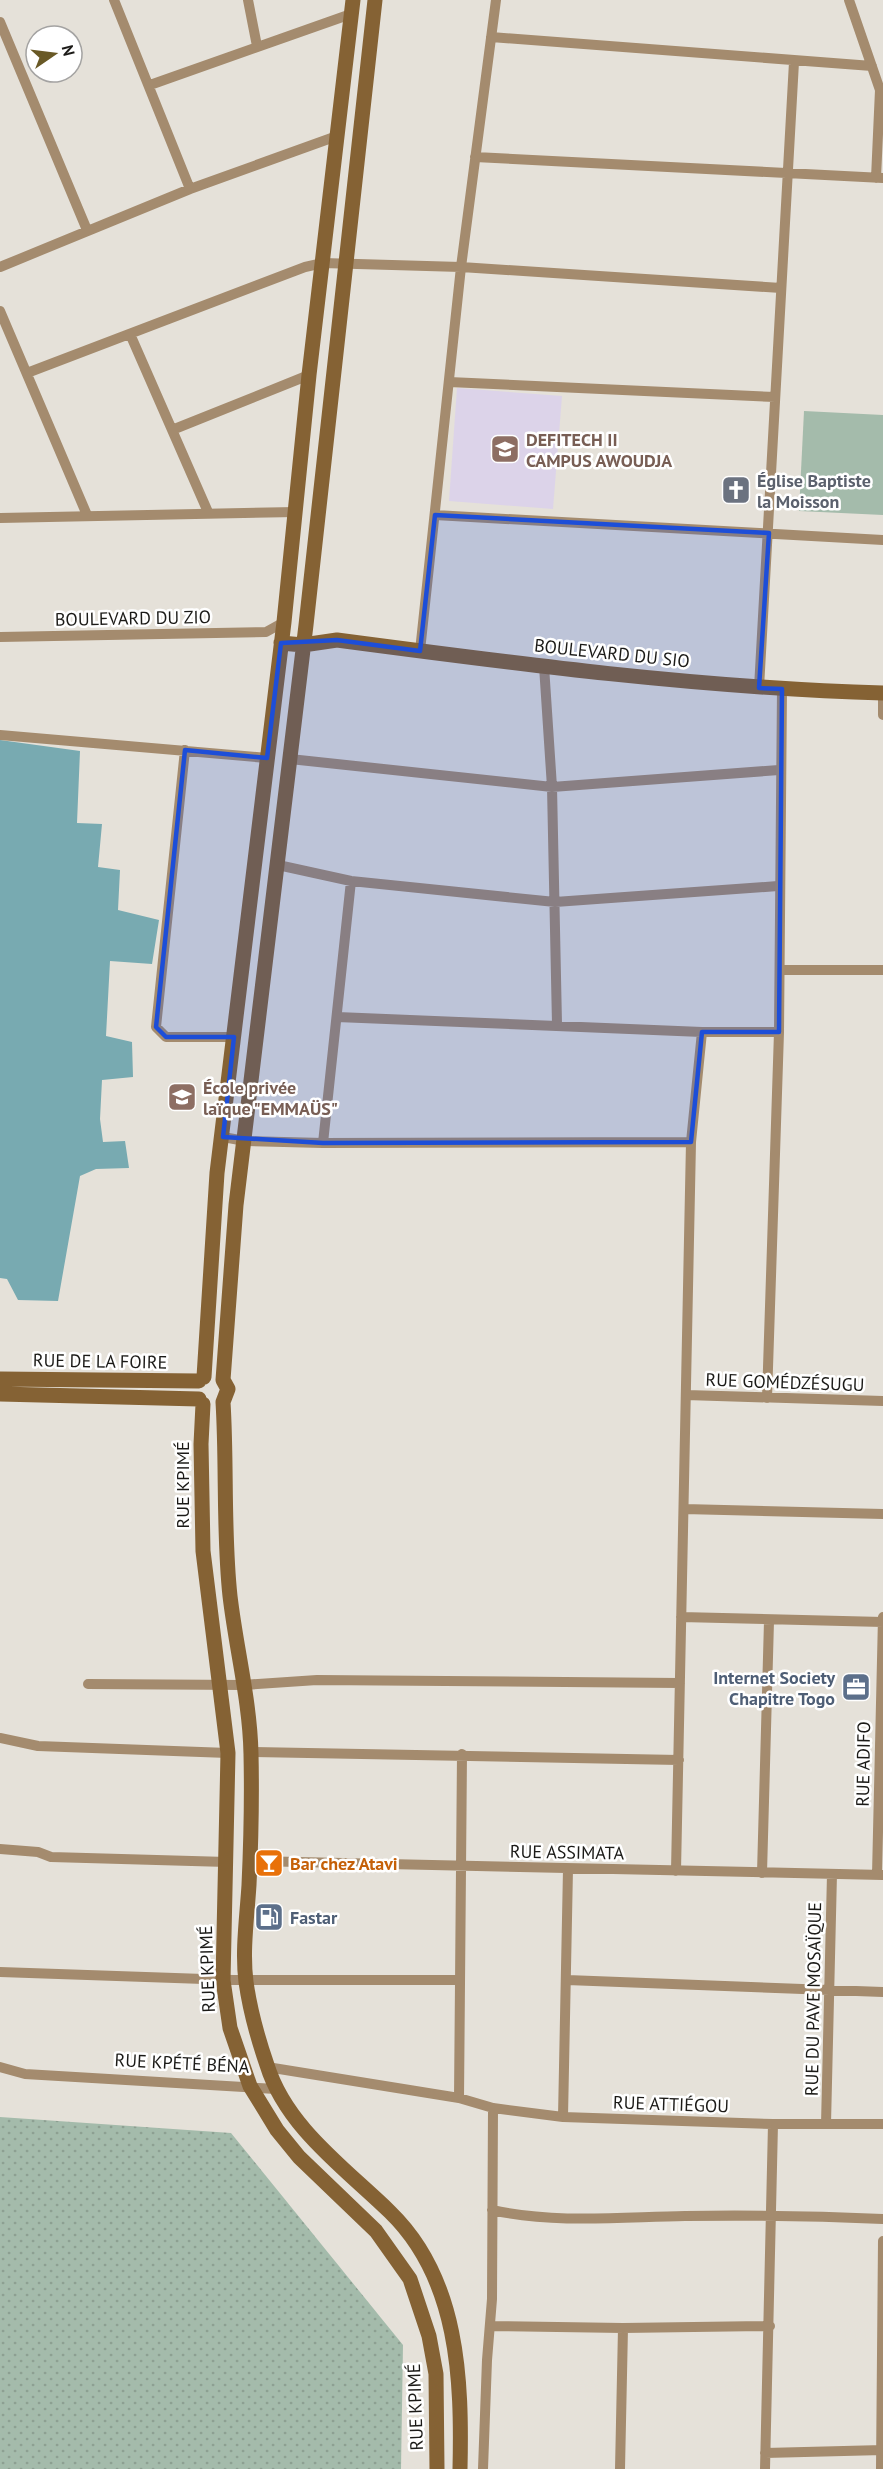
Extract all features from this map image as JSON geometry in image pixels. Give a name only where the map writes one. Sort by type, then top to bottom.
[{"type":"main road","points":[[375,0],[306,625],[236,1205],[223,1380],[228,1392],[223,1402],[227,1553],[251,1752],[246,1980],[252,2013],[267,2067],[276,2089],[330,2158],[393,2214],[409,2234],[428,2265],[454,2336],[459,2370],[460,2469]]},
{"type":"main road","points":[[201,1401],[196,1392],[202,1379],[213,1213],[284,622],[309,375],[352,7]]},
{"type":"main road","name":"BOULEVARD DU SIO","points":[[284,622],[306,625],[338,640]]},
{"type":"main road","name":"BOULEVARD DU SIO","points":[[281,644],[303,645],[338,640],[544,666],[759,688],[883,693]]},
{"type":"main road","points":[[202,1379],[214,1375],[223,1380]]},
{"type":"main road","name":"RUE DE LA FOIRE","points":[[0,1379],[202,1379]]},
{"type":"main road","points":[[0,1394],[201,1401],[213,1406],[223,1402]]},
{"type":"main road","name":"RUE KPIMÉ","points":[[201,1401],[203,1551],[207,1598],[221,1685],[228,1753],[223,1980],[230,2028],[250,2086],[277,2130],[299,2157],[376,2231],[410,2279],[429,2336],[436,2374],[436,2469]]},
{"type":"main road","points":[[437,2419],[461,2423]]},
{"type":"street","points":[[114,0],[190,189]]},
{"type":"street","points":[[248,0],[257,46]]},
{"type":"street","points":[[420,651],[461,267],[496,0]]},
{"type":"street","points":[[475,157],[880,178],[882,89],[849,0]]},
{"type":"street","points":[[150,86],[352,7]]},
{"type":"street","points":[[0,21],[87,230]]},
{"type":"street","points":[[492,37],[794,62],[872,66]]},
{"type":"street","points":[[759,688],[781,288],[790,172],[794,62]]},
{"type":"street","points":[[0,267],[190,189],[337,136]]},
{"type":"street","points":[[27,373],[305,267],[323,263],[461,267],[781,288]]},
{"type":"street","points":[[0,311],[87,515]]},
{"type":"street","points":[[130,334],[208,512]]},
{"type":"street","points":[[172,430],[309,375]]},
{"type":"street","points":[[449,382],[775,398]]},
{"type":"street","points":[[0,518],[296,512]]},
{"type":"street","points":[[435,515],[883,540]]},
{"type":"street","name":"BOULEVARD DU ZIO","points":[[0,637],[266,632],[284,622]]},
{"type":"street","points":[[266,632],[281,644]]},
{"type":"street","points":[[544,666],[552,787],[557,1024]]},
{"type":"street","points":[[767,1398],[780,970],[778,886],[782,689]]},
{"type":"street","points":[[883,693],[883,715]]},
{"type":"street","points":[[0,735],[267,758]]},
{"type":"street","points":[[185,750],[156,1027],[166,1037],[234,1037]]},
{"type":"street","points":[[290,759],[552,787],[779,770]]},
{"type":"street","points":[[278,865],[351,881],[555,902],[778,886]]},
{"type":"street","points":[[323,1143],[351,881]]},
{"type":"street","points":[[780,970],[883,970]]},
{"type":"street","points":[[337,1017],[443,1023],[557,1024],[702,1032],[778,1032]]},
{"type":"street","points":[[676,1871],[691,1142],[702,1032]]},
{"type":"street","points":[[223,1137],[245,1142],[323,1143],[691,1142]]},
{"type":"street","name":"RUE GOMÉDZÉSUGU","points":[[686,1395],[883,1401]]},
{"type":"street","points":[[684,1509],[883,1514]]},
{"type":"street","points":[[681,1617],[769,1621],[883,1622]]},
{"type":"street","name":"RUE ADIFO","points":[[880,1875],[883,1617]]},
{"type":"street","points":[[762,1873],[769,1621]]},
{"type":"street","points":[[88,1684],[243,1685],[317,1680],[680,1683]]},
{"type":"street","points":[[0,1737],[38,1746],[228,1753]]},
{"type":"street","points":[[251,1752],[462,1754],[679,1760]]},
{"type":"street","points":[[459,2098],[462,1754]]},
{"type":"street","points":[[0,1849],[38,1852],[51,1857],[227,1862]]},
{"type":"street","name":"RUE ASSIMATA","points":[[250,1861],[461,1868],[880,1875]]},
{"type":"street","points":[[563,2117],[568,1869]]},
{"type":"street","name":"RUE DU PAVE MOSAÏQUE","points":[[826,2124],[832,1874]]},
{"type":"street","points":[[0,1972],[223,1980],[460,1980]]},
{"type":"street","points":[[567,1980],[883,1992]]},
{"type":"street","name":"RUE KPÉTÉ BÉNA","points":[[0,2067],[25,2074],[276,2089]]},
{"type":"street","name":"RUE ATTIÉGOU","points":[[267,2067],[459,2098],[493,2108],[563,2117],[773,2124],[883,2124]]},
{"type":"street","points":[[483,2469],[490,2326],[493,2108]]},
{"type":"street","points":[[765,2469],[773,2124]]},
{"type":"street","points":[[492,2210],[525,2217],[594,2219],[771,2215],[883,2219]]},
{"type":"street","points":[[881,2469],[883,2241]]},
{"type":"street","points":[[490,2326],[623,2328],[770,2326]]},
{"type":"street","points":[[621,2469],[623,2328]]},
{"type":"street","points":[[765,2453],[882,2450]]},
{"type":"highlighted area","points":[[435,515],[769,533],[759,688],[782,689],[779,1032],[702,1032],[691,1142],[323,1143],[223,1137],[234,1037],[166,1037],[156,1027],[185,750],[267,758],[281,643],[337,640],[420,651]]},
{"type":"shaded area","name":"DEFITECH II CAMPUS AWOUDJA","points":[[457,388],[562,396],[553,509],[449,501]]},
{"type":"green space","points":[[804,411],[883,415],[883,515],[799,511]]},
{"type":"green space","points":[[0,2117],[231,2133],[403,2345],[401,2469],[0,2469]]},
{"type":"water","points":[[0,740],[80,751],[77,823],[102,824],[98,867],[120,870],[118,910],[159,920],[152,964],[110,961],[106,1036],[132,1042],[133,1077],[102,1080],[100,1119],[103,1142],[125,1141],[129,1168],[96,1169],[80,1176],[58,1301],[18,1300],[7,1279],[0,1278]]},
{"type":"place","name":"DEFITECH II CAMPUS AWOUDJA","points":[[505,449]]},
{"type":"place","name":"Église Baptiste la Moisson","points":[[736,490]]},
{"type":"place","name":"École privée laïque \"EMMAÜS\"","points":[[182,1097]]},
{"type":"place","name":"Internet Society Chapitre Togo","points":[[856,1687]]},
{"type":"place","name":"Bar chez Atavi","points":[[269,1863]]},
{"type":"place","name":"Fastar","points":[[269,1917]]}]
